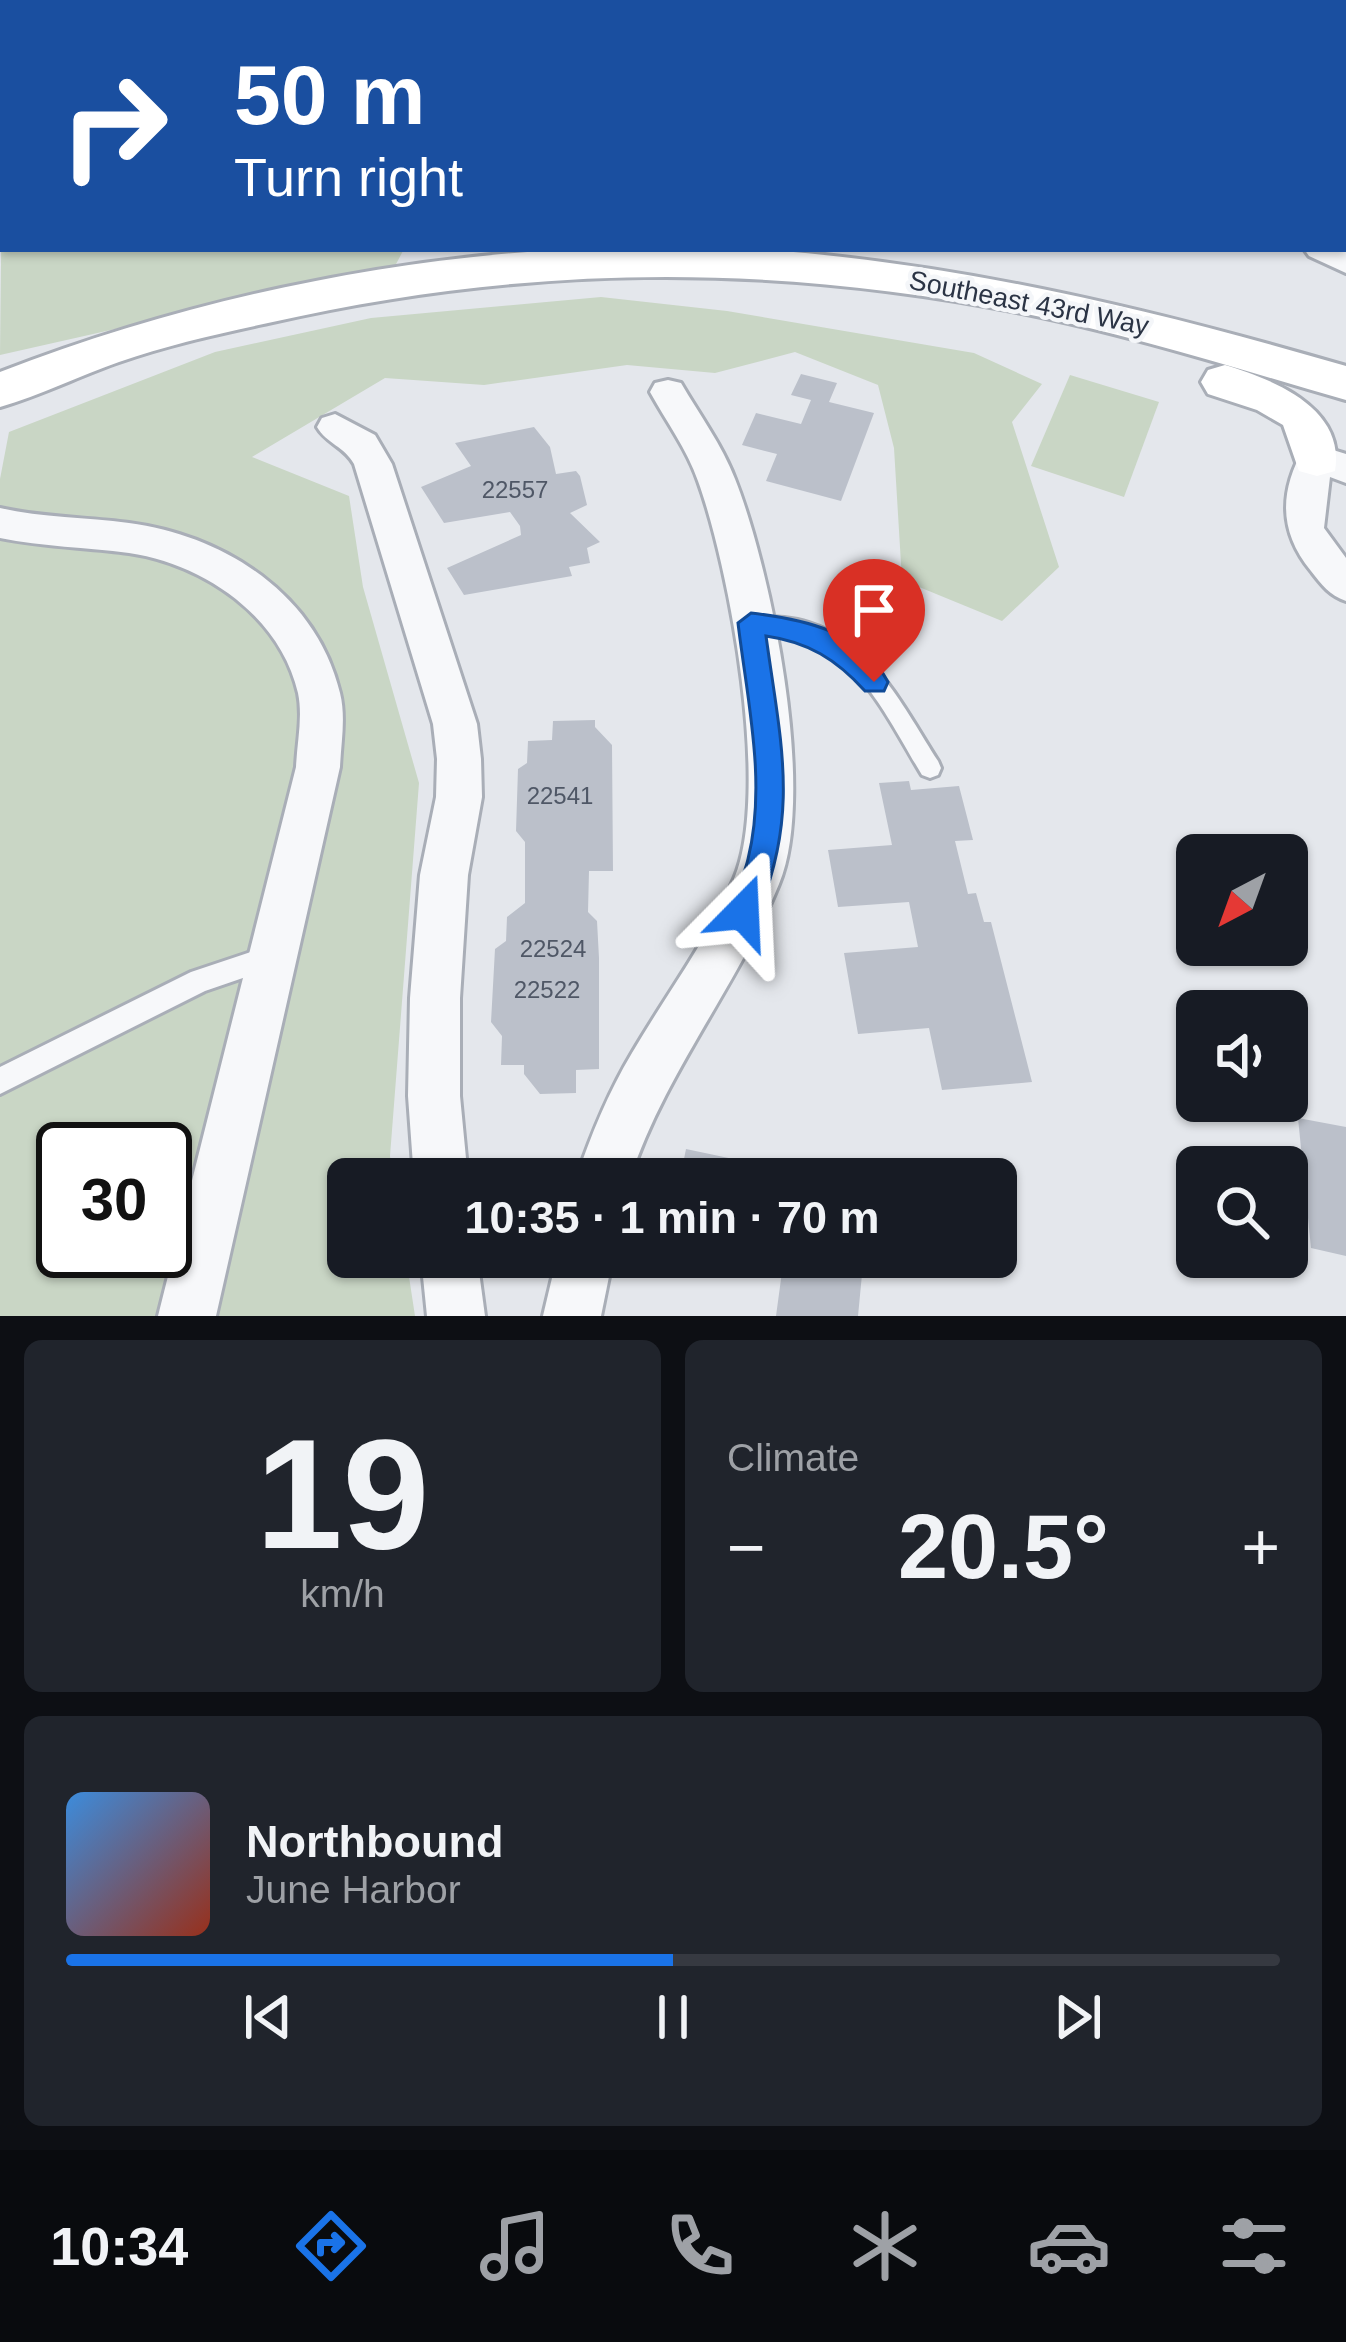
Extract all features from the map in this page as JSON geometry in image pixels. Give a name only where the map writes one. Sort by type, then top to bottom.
[{"type":"main road","name":"Southeast 43rd Way","points":[[0,390],[134,340],[224,319],[422,281],[634,260],[763,264],[943,284],[1209,340],[1346,383]]},
{"type":"main road","points":[[1036,302],[1090,338],[1294,407],[1314,426],[1332,464]]},
{"type":"street","points":[[610,1158],[624,1115],[712,970],[764,861],[770,811],[751,623],[716,477],[668,392]]},
{"type":"street","points":[[335,427],[362,444],[373,464],[455,724],[459,797],[444,875],[435,998],[439,1158]]},
{"type":"street","points":[[1332,464],[1299,516],[1329,552],[1346,585]]},
{"type":"street","points":[[0,523],[44,534],[131,538],[176,547],[205,560],[277,609],[303,648],[320,695],[318,767],[187,1316]]},
{"type":"street","points":[[451,1278],[456,1316]]},
{"type":"street","points":[[572,1316],[580,1278]]},
{"type":"lane","points":[[751,623],[806,631],[853,658],[930,768]]},
{"type":"lane","points":[[0,1081],[200,981],[272,957]]},
{"type":"green space","points":[[1,252],[402,252],[395,266],[0,355]]},
{"type":"green space","points":[[601,297],[727,311],[974,353],[1042,384],[1012,422],[1059,567],[1002,621],[902,580],[894,448],[878,385],[795,352],[715,373],[627,365],[484,385],[385,378],[252,457],[349,496],[363,587],[419,783],[390,1158],[327,1158],[327,1278],[409,1278],[415,1316],[0,1316],[0,479],[9,432],[215,352],[371,318]]},
{"type":"green space","points":[[1070,375],[1159,402],[1124,497],[1031,466]]},
{"type":"building","points":[[801,374],[837,383],[829,402],[874,413],[841,501],[766,481],[777,454],[742,445],[756,413],[801,424],[811,400],[791,395]]},
{"type":"building","points":[[534,427],[550,447],[556,474],[576,471],[580,476],[587,505],[570,513],[600,542],[587,548],[590,563],[569,567],[572,576],[464,595],[447,568],[521,535],[520,526],[510,512],[444,523],[421,487],[471,466],[455,443]]},
{"type":"building","points":[[595,720],[595,727],[612,745],[613,871],[589,871],[588,912],[597,921],[599,958],[599,1069],[576,1070],[576,1093],[540,1094],[524,1074],[524,1065],[501,1065],[502,1036],[491,1022],[495,949],[506,941],[507,917],[525,903],[525,842],[516,831],[518,769],[527,763],[528,741],[552,740],[553,721]]},
{"type":"building","points":[[909,781],[911,790],[959,786],[973,840],[955,841],[968,894],[976,893],[984,922],[991,922],[1032,1082],[942,1090],[929,1028],[858,1034],[844,953],[918,947],[909,902],[838,907],[828,850],[892,845],[879,783]]},
{"type":"building","points":[[1298,1122],[1346,1127],[1346,1256],[1311,1248],[1308,1146],[1301,1146]]},
{"type":"building","points":[[686,1149],[729,1158],[684,1158]]},
{"type":"building","points":[[781,1278],[862,1278],[858,1316],[776,1316]]},
{"type":"route","points":[[743,912],[764,861],[770,811],[751,623],[806,631],[853,658],[874,682]]}]
